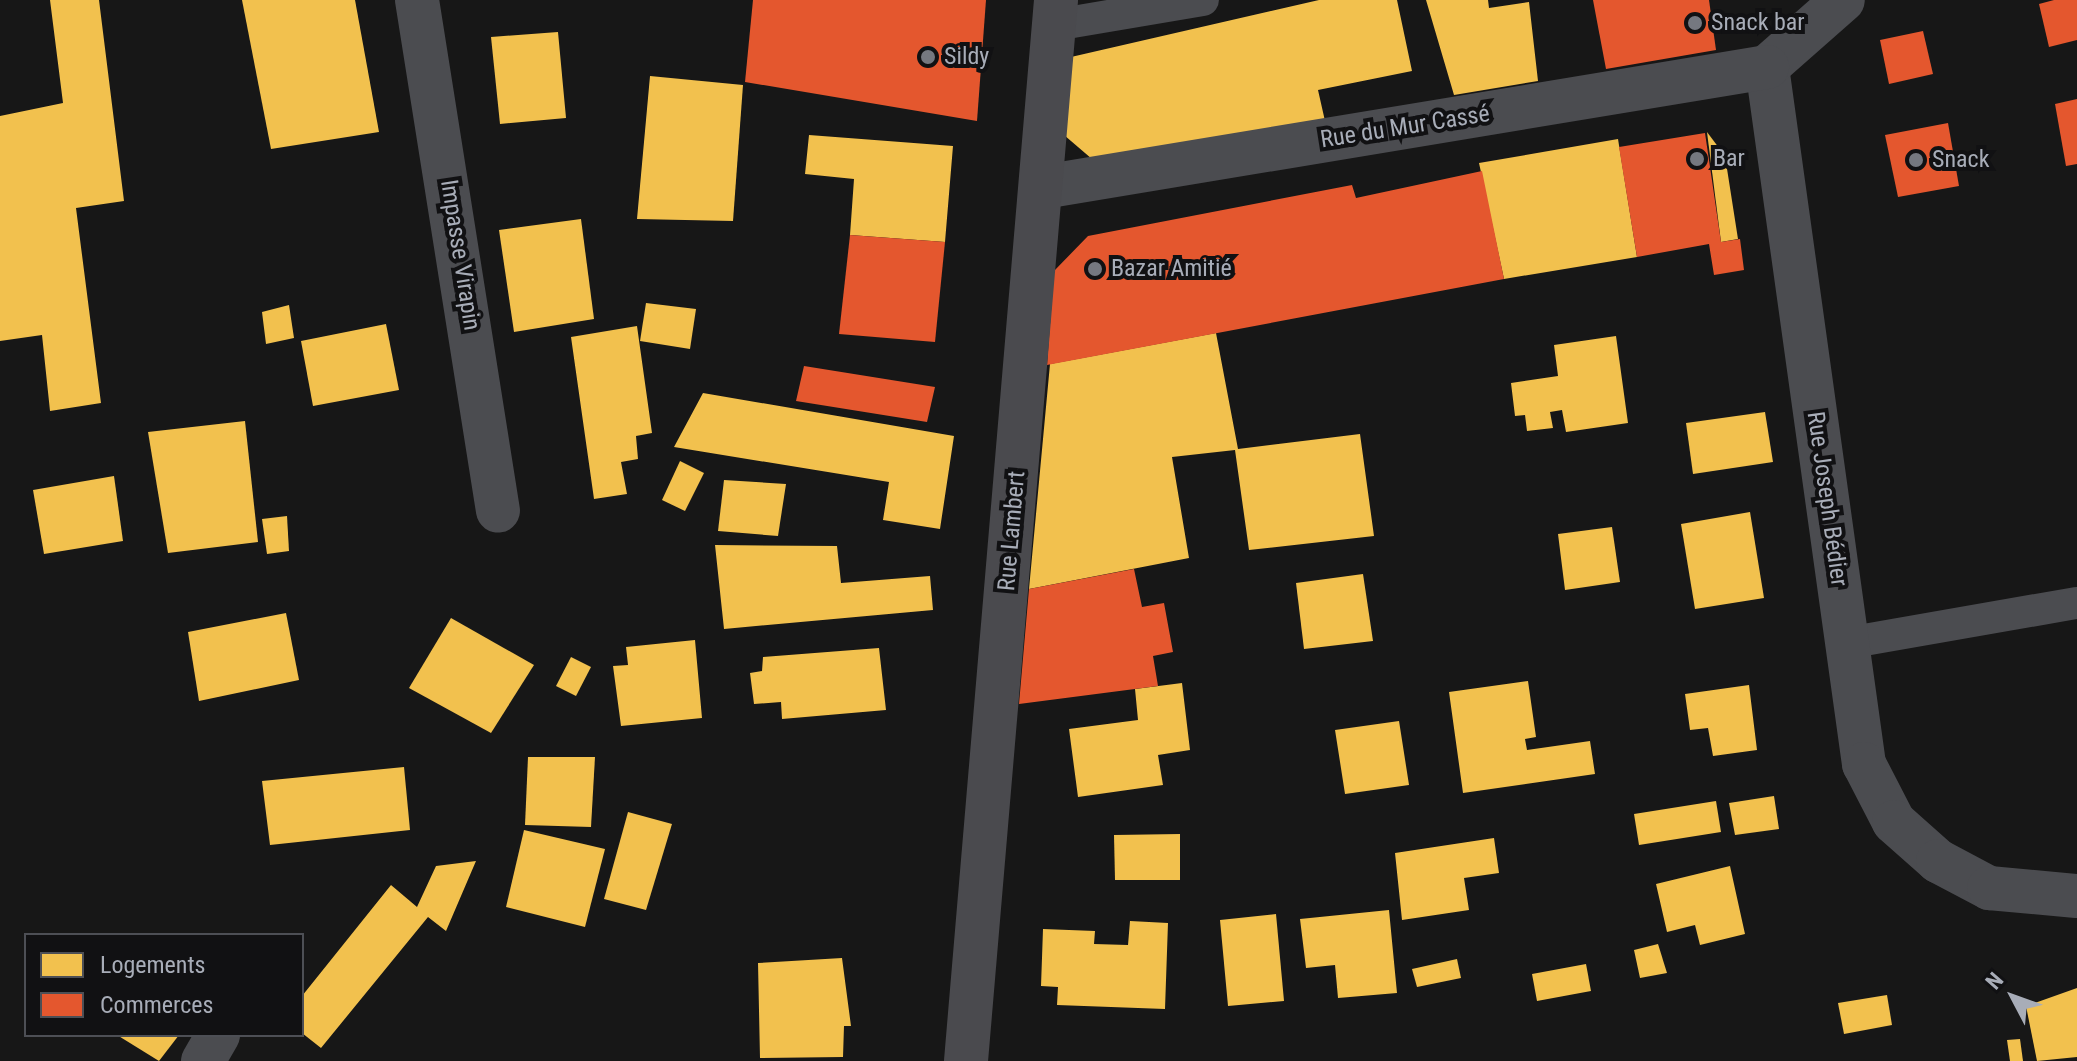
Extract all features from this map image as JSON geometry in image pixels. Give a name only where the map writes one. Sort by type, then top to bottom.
[{"type":"street","name":"Impasse Virapin","points":[[417,0],[498,511]]},
{"type":"street","points":[[1767,67],[1843,0]]},
{"type":"street","name":"Rue Lambert","points":[[966,1061],[1043,187],[1055,13]]},
{"type":"street","name":"Rue du Mur Cassé","points":[[1043,187],[1767,67]]},
{"type":"street","name":"Rue Joseph Bédier","points":[[1767,67],[1864,764],[1894,822],[1938,861],[1989,888],[2077,896]]},
{"type":"street","points":[[203,1061],[217,1037]]},
{"type":"lane","points":[[1055,13],[1203,0]]},
{"type":"lane","points":[[1847,643],[2077,603]]},
{"type":"building: Logements","points":[[50,0],[99,0],[124,201],[76,208],[101,403],[50,411],[42,335],[0,341],[0,116],[63,103]]},
{"type":"building: Logements","points":[[242,0],[355,0],[379,132],[271,149]]},
{"type":"building: Logements","points":[[1319,0],[1397,0],[1412,71],[1318,90],[1325,121],[1092,159],[1064,135],[1071,57]]},
{"type":"building: Logements","points":[[1426,0],[1488,0],[1489,8],[1529,2],[1538,81],[1454,95]]},
{"type":"building: Logements","points":[[558,32],[566,118],[500,124],[491,37]]},
{"type":"building: Logements","points":[[650,76],[743,85],[733,221],[637,219]]},
{"type":"building: Logements","points":[[1707,132],[1725,156],[1738,239],[1721,242]]},
{"type":"building: Logements","points":[[809,135],[953,146],[945,242],[850,235],[854,179],[805,174]]},
{"type":"building: Logements","points":[[1618,139],[1637,257],[1504,279],[1479,163]]},
{"type":"building: Logements","points":[[581,219],[594,319],[514,332],[499,230]]},
{"type":"building: Logements","points":[[646,303],[696,309],[690,349],[640,341]]},
{"type":"building: Logements","points":[[289,305],[294,338],[266,344],[262,312]]},
{"type":"building: Logements","points":[[386,324],[399,390],[313,406],[301,341]]},
{"type":"building: Logements","points":[[637,326],[652,433],[636,436],[638,459],[621,462],[627,494],[594,499],[571,337]]},
{"type":"building: Logements","points":[[1216,333],[1238,449],[1360,434],[1374,536],[1249,550],[1235,450],[1172,457],[1189,558],[1029,589],[1050,364]]},
{"type":"building: Logements","points":[[1616,336],[1628,423],[1566,432],[1562,410],[1550,412],[1553,428],[1527,431],[1525,415],[1515,416],[1511,383],[1558,376],[1554,345]]},
{"type":"building: Logements","points":[[703,393],[954,436],[940,529],[883,520],[889,482],[674,447]]},
{"type":"building: Logements","points":[[1765,412],[1773,462],[1693,474],[1686,423]]},
{"type":"building: Logements","points":[[245,421],[258,542],[168,553],[148,432]]},
{"type":"building: Logements","points":[[680,461],[704,473],[685,511],[662,500]]},
{"type":"building: Logements","points":[[114,476],[123,541],[44,554],[33,490]]},
{"type":"building: Logements","points":[[724,480],[786,484],[778,536],[718,531]]},
{"type":"building: Logements","points":[[1750,512],[1764,598],[1695,609],[1681,524]]},
{"type":"building: Logements","points":[[287,516],[289,551],[267,554],[262,519]]},
{"type":"building: Logements","points":[[1612,527],[1620,582],[1565,590],[1558,534]]},
{"type":"building: Logements","points":[[715,545],[837,546],[841,583],[930,576],[933,610],[724,629]]},
{"type":"building: Logements","points":[[1363,574],[1373,641],[1304,649],[1296,583]]},
{"type":"building: Logements","points":[[286,613],[299,680],[199,701],[188,632]]},
{"type":"building: Logements","points":[[451,618],[534,665],[491,733],[409,688]]},
{"type":"building: Logements","points":[[695,640],[702,718],[621,726],[613,666],[628,665],[626,647]]},
{"type":"building: Logements","points":[[879,648],[886,710],[782,719],[781,702],[754,704],[750,673],[762,671],[763,657]]},
{"type":"building: Logements","points":[[571,657],[591,667],[576,696],[556,686]]},
{"type":"building: Logements","points":[[1528,681],[1536,737],[1525,739],[1527,750],[1590,741],[1595,774],[1463,793],[1449,692]]},
{"type":"building: Logements","points":[[1182,683],[1190,750],[1158,755],[1163,785],[1078,797],[1069,729],[1138,720],[1135,689]]},
{"type":"building: Logements","points":[[1749,685],[1757,750],[1713,756],[1708,728],[1690,730],[1685,694]]},
{"type":"building: Logements","points":[[1399,721],[1409,785],[1345,794],[1335,730]]},
{"type":"building: Logements","points":[[528,757],[595,757],[591,827],[525,825]]},
{"type":"building: Logements","points":[[404,767],[410,830],[270,845],[262,781]]},
{"type":"building: Logements","points":[[1774,796],[1779,829],[1735,835],[1729,803]]},
{"type":"building: Logements","points":[[1716,801],[1721,832],[1639,845],[1634,814]]},
{"type":"building: Logements","points":[[628,812],[672,824],[646,910],[604,899]]},
{"type":"building: Logements","points":[[524,830],[605,849],[585,927],[506,907]]},
{"type":"building: Logements","points":[[1180,834],[1180,880],[1115,880],[1114,835]]},
{"type":"building: Logements","points":[[1494,838],[1499,873],[1464,878],[1469,910],[1402,920],[1395,853]]},
{"type":"building: Logements","points":[[476,861],[446,931],[428,917],[321,1048],[304,1035],[304,994],[391,885],[417,907],[436,866]]},
{"type":"building: Logements","points":[[1730,866],[1745,934],[1700,945],[1695,925],[1667,932],[1656,884]]},
{"type":"building: Logements","points":[[1389,910],[1397,993],[1338,998],[1335,965],[1306,968],[1300,919]]},
{"type":"building: Logements","points":[[1276,914],[1284,1001],[1228,1006],[1220,920]]},
{"type":"building: Logements","points":[[1130,921],[1168,923],[1165,1009],[1057,1005],[1058,987],[1041,986],[1043,929],[1095,931],[1094,944],[1128,945]]},
{"type":"building: Logements","points":[[1658,944],[1667,973],[1640,978],[1634,950]]},
{"type":"building: Logements","points":[[842,958],[851,1026],[844,1026],[843,1057],[760,1058],[758,963]]},
{"type":"building: Logements","points":[[1457,959],[1461,978],[1417,987],[1412,969]]},
{"type":"building: Logements","points":[[1586,964],[1591,991],[1537,1001],[1532,974]]},
{"type":"building: Logements","points":[[2077,988],[2077,1057],[2037,1061],[2026,1006]]},
{"type":"building: Logements","points":[[1887,995],[1892,1025],[1844,1034],[1838,1003]]},
{"type":"building: Logements","points":[[120,1037],[177,1037],[159,1061]]},
{"type":"building: Logements","points":[[2020,1039],[2023,1061],[2010,1061],[2007,1040]]},
{"type":"building: Commerces","points":[[753,0],[986,0],[977,121],[745,82]]},
{"type":"building: Commerces","points":[[1593,0],[1709,0],[1716,50],[1606,69]]},
{"type":"building: Commerces","points":[[2054,0],[2077,0],[2077,40],[2049,47],[2039,4]]},
{"type":"building: Commerces","points":[[1923,31],[1933,74],[1889,84],[1880,40]]},
{"type":"building: Commerces","points":[[2077,99],[2077,164],[2066,166],[2055,104]]},
{"type":"building: Commerces","points":[[1948,123],[1959,186],[1898,197],[1885,135]]},
{"type":"building: Commerces","points":[[1705,133],[1721,242],[1740,239],[1744,270],[1714,275],[1709,244],[1637,257],[1619,147]]},
{"type":"building: Commerces","points":[[1482,171],[1504,279],[1047,365],[1054,271],[1088,236],[1352,185],[1356,198]]},
{"type":"building: Commerces","points":[[850,235],[945,242],[935,342],[839,334]]},
{"type":"building: Commerces","points":[[804,366],[935,387],[927,422],[796,401]]},
{"type":"building: Commerces","points":[[1134,569],[1142,607],[1164,603],[1173,652],[1153,656],[1158,686],[1019,704],[1029,589]]},
{"type":"place","name":"Snack bar","points":[[1695,23]]},
{"type":"place","name":"Sildy","points":[[928,57]]},
{"type":"place","name":"Bar","points":[[1697,159]]},
{"type":"place","name":"Snack","points":[[1916,160]]},
{"type":"place","name":"Bazar Amitié","points":[[1095,269]]}]
